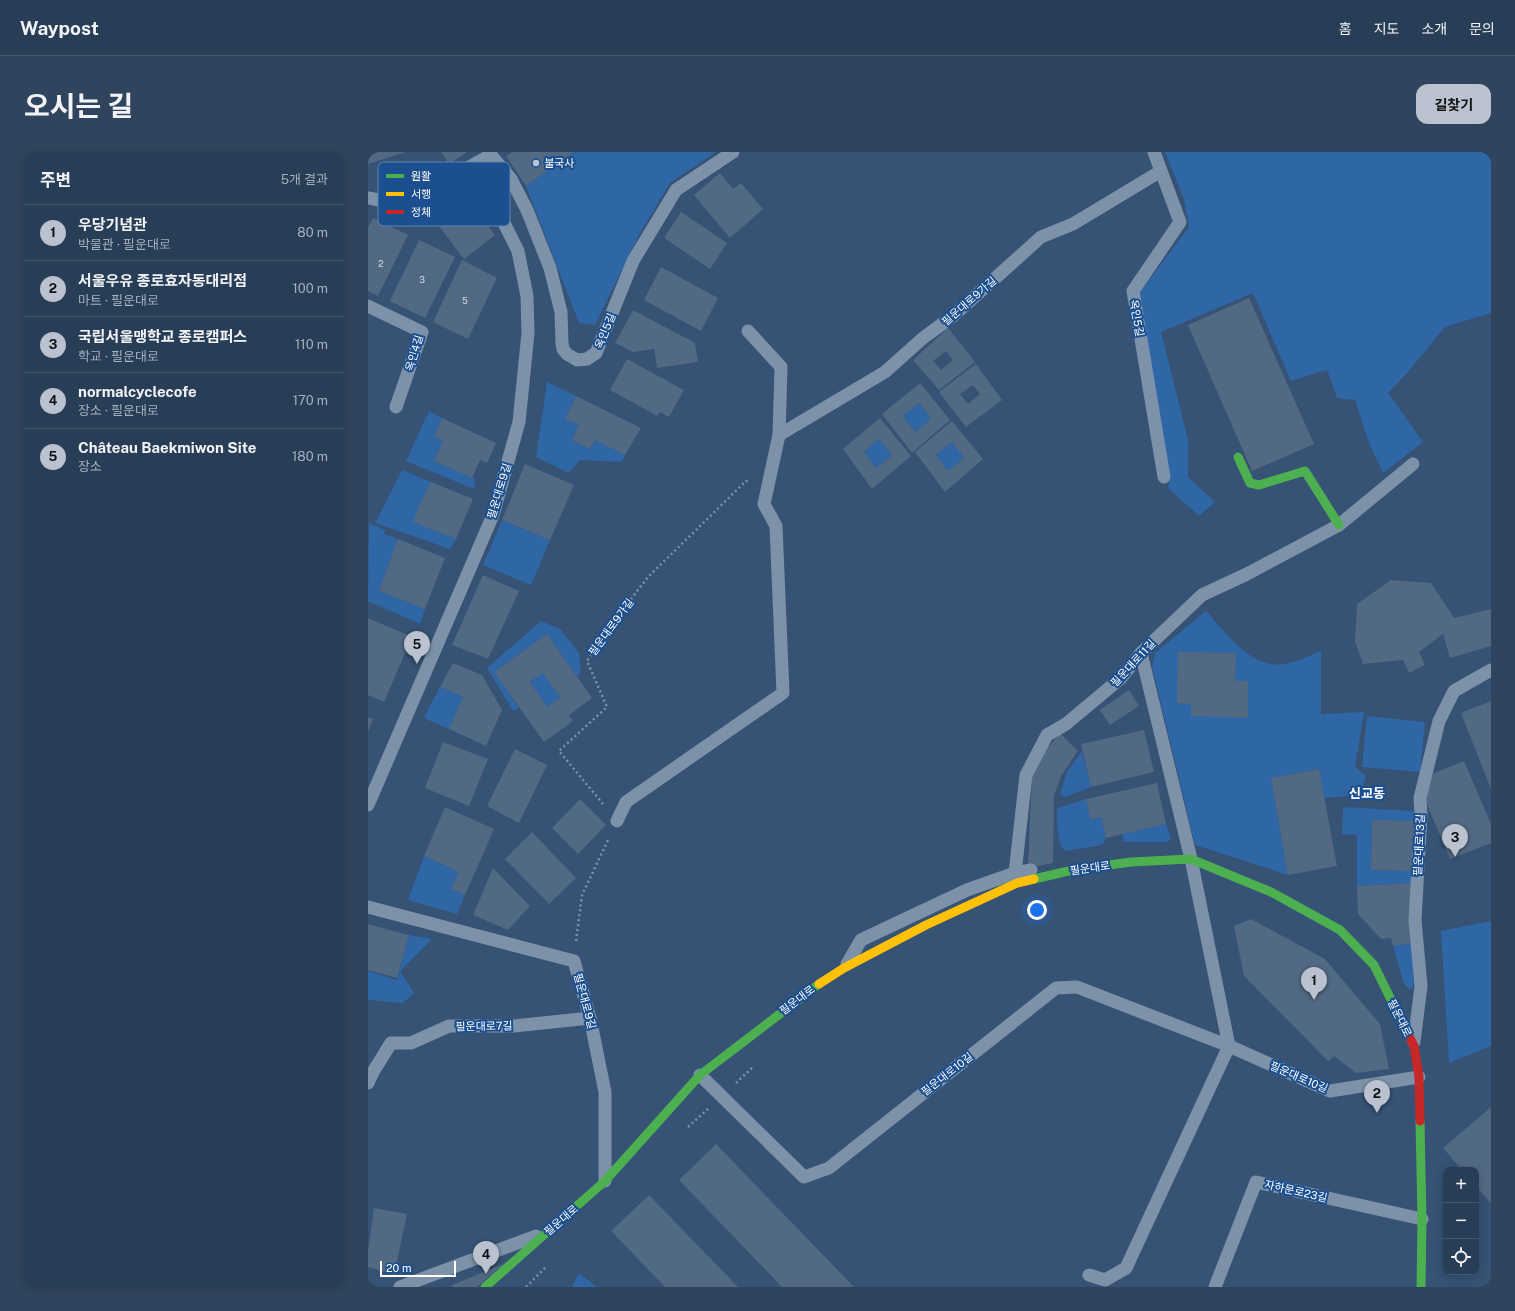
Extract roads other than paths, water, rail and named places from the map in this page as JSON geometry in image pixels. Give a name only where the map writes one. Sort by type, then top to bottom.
[{"type":"street","points":[[1238,456],[1250,483],[1259,485],[1306,471],[1339,525]]},
{"type":"street","name":"필운대로","points":[[484,1287],[605,1181],[700,1075],[820,983],[844,968],[926,925],[1017,883],[1073,870],[1131,862],[1191,859],[1271,892],[1340,930],[1374,965],[1414,1046],[1419,1077],[1422,1219],[1421,1287]]},
{"type":"lane","name":"옥인5길","points":[[510,178],[527,210],[550,268],[561,312],[563,349],[571,358],[582,360],[592,357],[596,353],[633,261],[676,190],[733,152]]},
{"type":"lane","name":"옥인5길","points":[[1154,152],[1180,222],[1133,291],[1164,477]]},
{"type":"lane","name":"옥인5길","points":[[478,162],[493,153],[499,162]]},
{"type":"lane","name":"필운대로9가길","points":[[779,435],[885,372],[923,338],[953,316],[1041,237],[1073,224],[1161,172]]},
{"type":"lane","name":"옥인5길","points":[[368,198],[378,200]]},
{"type":"lane","name":"필운대로9길","points":[[368,805],[493,515],[519,422],[528,333],[527,296],[518,251],[506,226]]},
{"type":"lane","name":"옥인4길","points":[[368,306],[422,332],[396,407]]},
{"type":"lane","points":[[617,821],[626,802],[782,693],[776,526],[764,504],[779,435],[781,367],[748,331]]},
{"type":"lane","name":"필운대로11길","points":[[1015,874],[1026,775],[1047,735],[1066,724],[1121,678],[1141,653],[1202,595],[1247,574],[1339,525],[1413,464]]},
{"type":"lane","points":[[1089,1275],[1105,1280],[1126,1268],[1229,1046],[1191,859],[1141,653]]},
{"type":"lane","name":"필운대로13길","points":[[1414,1046],[1421,986],[1415,920],[1421,815],[1420,798],[1439,721],[1454,690],[1491,670]]},
{"type":"lane","points":[[844,968],[861,940],[967,890],[1015,874],[1105,856]]},
{"type":"lane","name":"필운대로9길","points":[[368,907],[574,961],[590,1018],[605,1092],[605,1181]]},
{"type":"lane","name":"필운대로10길","points":[[700,1075],[804,1177],[829,1168],[1056,988],[1076,987],[1229,1046],[1330,1091],[1419,1077]]},
{"type":"lane","name":"필운대로7길","points":[[370,1075],[391,1044],[411,1043],[449,1026],[514,1026],[590,1018]]},
{"type":"lane","name":"자하문로23길","points":[[1215,1287],[1256,1182],[1422,1219]]},
{"type":"lane","points":[[400,1287],[547,1232]]},
{"type":"place","name":"불국사","points":[[536,163]]},
{"type":"place","name":"Château Baekmiwon Site","points":[[417,664]]},
{"type":"place","name":"국립서울맹학교 종로캠퍼스","points":[[1455,857]]},
{"type":"place","name":"우당기념관","points":[[1314,1000]]},
{"type":"place","name":"서울우유 종로효자동대리점","points":[[1377,1113]]},
{"type":"place","name":"normalcyclecofe","points":[[486,1274]]},
{"type":"district","name":"신교동","points":[[1367,793]]}]
